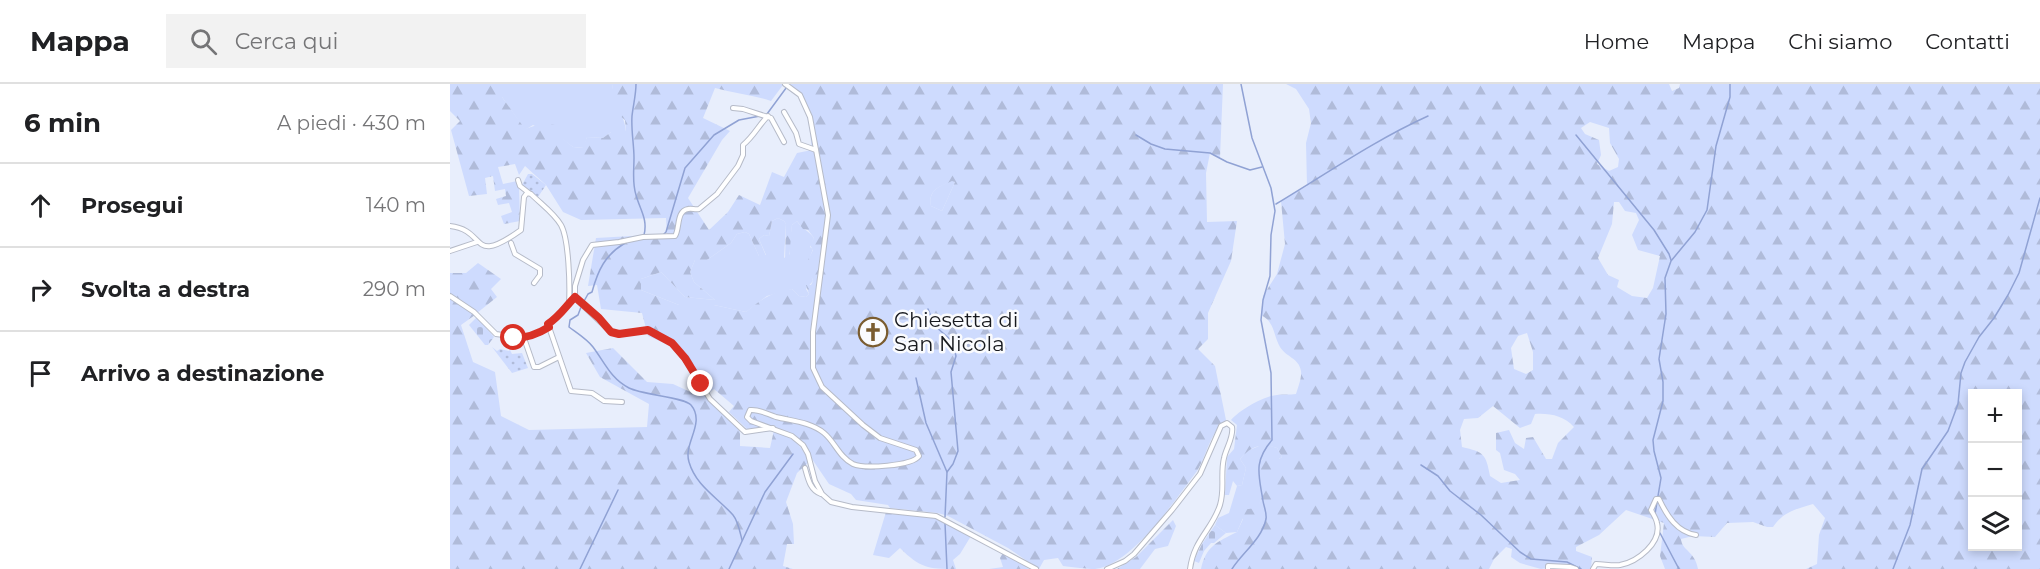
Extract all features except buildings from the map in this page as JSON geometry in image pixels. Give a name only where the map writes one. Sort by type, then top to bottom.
[{"type":"street","points":[[785,84],[795,91],[805,104],[810,117],[828,219],[813,332],[813,368],[822,387],[863,425],[880,438],[916,450],[919,456],[913,461],[872,468],[861,466],[847,460],[825,434],[816,428],[757,409],[747,411],[747,417],[751,421],[792,436],[802,445],[808,454],[815,481],[822,494]]},
{"type":"street","points":[[733,108],[768,116],[784,142]]},
{"type":"street","points":[[784,112],[796,133],[799,144],[816,150]]},
{"type":"street","points":[[568,304],[575,297],[575,286],[589,247],[595,243],[675,236],[684,211],[699,209],[717,194],[743,155],[743,145],[756,134],[761,123],[768,116]]},
{"type":"street","points":[[518,180],[520,186],[554,216],[563,230],[566,247],[568,304],[567,309],[548,324],[571,392],[592,393],[604,400],[622,402]]},
{"type":"street","points":[[450,226],[464,229],[477,242],[489,248],[510,240],[522,227],[521,210],[524,197],[530,193]]},
{"type":"street","points":[[510,240],[515,254],[540,269],[540,275],[534,284]]},
{"type":"street","points":[[450,251],[477,242]]},
{"type":"street","points":[[450,296],[474,312],[494,332],[506,336],[524,338],[549,327]]},
{"type":"street","points":[[575,297],[611,332],[619,334],[648,330],[672,343],[685,358],[711,399],[744,432],[774,428]]},
{"type":"street","points":[[524,338],[534,367],[539,367],[559,357]]},
{"type":"street","points":[[1107,569],[1134,554],[1172,510],[1200,474],[1221,426],[1228,424],[1232,426],[1233,432],[1223,459],[1222,497],[1218,511],[1195,547],[1190,569]]},
{"type":"street","points":[[805,468],[810,484],[816,492],[839,506],[936,516],[1036,569]]},
{"type":"street","points":[[1593,569],[1596,564],[1618,565],[1630,562],[1642,555],[1652,543],[1657,530],[1657,522],[1651,510],[1656,499],[1659,499],[1667,514],[1680,529],[1688,534],[1696,535]]},
{"type":"street","points":[[1548,568],[1576,569]]},
{"type":"green space","points":[[450,84],[502,84],[502,97],[525,129],[543,123],[561,126],[562,138],[573,147],[583,148],[587,137],[603,138],[611,132],[626,131],[625,120],[613,110],[613,84],[1223,84],[1220,158],[1210,153],[1206,173],[1207,222],[1237,221],[1231,261],[1208,313],[1208,339],[1198,349],[1215,366],[1226,420],[1212,437],[1197,471],[1152,529],[1123,556],[1109,565],[1095,569],[1063,566],[1058,558],[1044,560],[1039,569],[1008,548],[948,516],[890,508],[888,505],[856,500],[851,494],[829,484],[797,437],[775,427],[747,429],[729,412],[734,406],[714,389],[710,392],[681,350],[648,336],[642,313],[601,309],[597,285],[588,286],[596,238],[667,234],[666,218],[581,220],[563,212],[546,185],[525,166],[519,175],[515,164],[498,167],[503,184],[517,181],[519,185],[520,221],[504,224],[501,216],[512,212],[509,203],[498,205],[496,199],[506,196],[505,189],[495,191],[493,176],[485,178],[487,194],[469,196],[451,130],[460,121],[450,111]],"holes":[[[783,85],[797,95],[805,109],[812,150],[797,153],[784,177],[772,172],[760,205],[739,195],[728,212],[709,230],[688,198],[722,140],[730,131],[703,118],[715,88],[771,101]],[[952,181],[955,182],[942,211],[931,206],[931,196],[939,187]],[[778,218],[786,224],[785,261],[789,260],[792,225],[797,221],[814,238],[810,245],[813,250],[803,270],[805,275],[813,281],[811,285],[806,285],[809,294],[806,297],[799,296],[792,289],[785,290],[767,297],[746,312],[714,305],[679,305],[641,290],[641,279],[661,272],[685,297],[715,300],[694,282],[690,272],[695,260],[707,260],[731,243],[737,234],[745,232],[749,234],[759,256],[764,258],[766,256],[759,239],[764,235],[769,236],[772,221]]]},
{"type":"green space","points":[[502,84],[613,84],[614,96],[626,132],[611,132],[603,138],[587,137],[584,148],[573,147],[561,138],[533,125],[525,130],[502,97]]},
{"type":"green space","points":[[1286,84],[1669,84],[1672,91],[1679,88],[1680,84],[2040,84],[2040,569],[1806,569],[1817,564],[1819,535],[1825,518],[1813,504],[1786,514],[1773,527],[1753,522],[1727,523],[1715,537],[1693,536],[1681,539],[1694,558],[1698,569],[1665,569],[1660,556],[1664,523],[1626,510],[1599,535],[1576,547],[1576,551],[1592,557],[1591,569],[1578,569],[1563,565],[1541,569],[1520,563],[1511,557],[1512,549],[1506,547],[1494,559],[1489,569],[1201,569],[1209,550],[1237,532],[1243,519],[1238,515],[1239,510],[1257,506],[1261,500],[1261,461],[1282,457],[1277,448],[1261,446],[1248,451],[1240,459],[1246,468],[1242,485],[1237,486],[1233,481],[1229,495],[1225,495],[1227,457],[1234,449],[1237,425],[1231,420],[1246,408],[1266,398],[1296,394],[1300,379],[1301,371],[1298,363],[1283,350],[1269,321],[1261,315],[1263,296],[1277,274],[1285,244],[1281,201],[1307,186],[1306,143],[1311,123],[1309,109],[1296,89]],"holes":[[[1590,122],[1609,128],[1610,143],[1619,159],[1618,167],[1609,171],[1597,164],[1601,155],[1599,140],[1585,134],[1581,128]],[[1614,202],[1619,202],[1625,211],[1636,213],[1639,220],[1632,235],[1638,250],[1660,256],[1653,288],[1647,298],[1632,296],[1617,287],[1619,280],[1608,275],[1598,258],[1612,224]],[[1527,333],[1533,352],[1533,370],[1526,374],[1514,369],[1511,348],[1518,336]],[[1493,406],[1520,428],[1531,424],[1535,414],[1561,418],[1574,427],[1558,443],[1552,459],[1546,459],[1533,437],[1526,438],[1524,449],[1515,443],[1509,430],[1496,433],[1496,450],[1500,453],[1504,470],[1515,474],[1520,480],[1501,483],[1490,476],[1483,455],[1462,447],[1460,430],[1464,419],[1478,418]]]},
{"type":"green space","points":[[528,174],[532,174],[546,185],[538,197],[522,185]]},
{"type":"green space","points":[[952,180],[955,182],[942,211],[931,206],[933,193]]},
{"type":"green space","points":[[778,218],[786,224],[784,258],[790,254],[792,225],[797,221],[814,238],[807,265],[813,281],[806,289],[809,294],[806,297],[799,296],[792,289],[767,296],[746,312],[714,305],[679,305],[641,290],[641,279],[661,272],[685,297],[715,300],[694,282],[690,272],[695,260],[707,260],[731,243],[737,234],[745,232],[749,234],[759,256],[766,255],[759,239],[764,235],[769,236],[772,221]]},
{"type":"green space","points":[[478,263],[501,279],[491,289],[497,297],[477,313],[450,294],[450,273],[466,273]]},
{"type":"green space","points":[[450,297],[475,315],[461,325],[473,362],[495,372],[501,416],[529,430],[647,427],[649,404],[600,377],[586,353],[613,348],[647,382],[673,384],[697,395],[700,390],[740,431],[740,446],[770,448],[774,430],[795,442],[809,462],[797,473],[786,502],[793,524],[794,544],[787,544],[783,566],[793,569],[450,569]]},
{"type":"green space","points":[[477,317],[494,337],[488,345],[485,345],[469,325]]},
{"type":"green space","points":[[492,347],[497,351],[510,350],[512,354],[522,353],[528,368],[512,373]]},
{"type":"green space","points":[[1264,444],[1277,448],[1282,457],[1261,461],[1259,505],[1243,518],[1237,532],[1226,533],[1215,525],[1218,518],[1229,513],[1237,486],[1242,485],[1246,468],[1240,459],[1247,451]]},
{"type":"green space","points":[[886,512],[934,517],[971,536],[960,554],[953,560],[956,569],[925,566],[913,560],[900,548],[889,558],[873,555]]},
{"type":"green space","points":[[1173,520],[1176,526],[1168,546],[1155,549],[1140,569],[1117,569],[1136,557]]},
{"type":"green space","points":[[1215,525],[1226,533],[1211,543],[1204,551],[1199,563],[1194,561],[1202,544]]},
{"type":"green space","points":[[1003,553],[1029,569],[989,569],[1003,567],[1000,558]]},
{"type":"waterway","points":[[636,84],[632,122],[634,181],[644,219],[644,235]]},
{"type":"waterway","points":[[767,114],[789,84]]},
{"type":"waterway","points":[[1232,569],[1264,526],[1266,514],[1259,469],[1262,455],[1272,440],[1271,373],[1261,320],[1263,300],[1270,276],[1271,235],[1275,211],[1271,188],[1252,138],[1241,84]]},
{"type":"waterway","points":[[1655,514],[1661,478],[1653,440],[1663,401],[1663,382],[1659,359],[1666,314],[1665,278],[1671,261],[1695,232],[1707,210],[1716,146],[1730,97],[1730,84]]},
{"type":"waterway","points":[[663,235],[666,232],[685,168],[714,135],[739,120],[760,116]]},
{"type":"waterway","points":[[1276,204],[1370,146],[1428,116]]},
{"type":"waterway","points":[[1136,135],[1165,149],[1210,153],[1250,170],[1262,167]]},
{"type":"waterway","points":[[1576,135],[1654,230],[1671,260]]},
{"type":"waterway","points":[[1893,569],[1910,525],[1922,469],[1948,431],[1958,404],[1961,373],[1965,362],[2008,295],[2019,273],[2040,198]]},
{"type":"waterway","points":[[583,303],[588,294],[592,292],[603,264],[625,243]]},
{"type":"waterway","points":[[581,307],[578,315],[570,320],[569,327],[591,344],[617,380],[629,388],[680,400],[691,405],[696,419],[688,455],[692,470],[702,485],[735,517],[742,540]]},
{"type":"waterway","points":[[928,309],[935,326],[952,341],[956,356],[951,372],[958,451],[947,472]]},
{"type":"waterway","points":[[916,378],[926,423],[947,472],[945,517]]},
{"type":"waterway","points":[[729,569],[765,492],[793,454]]},
{"type":"waterway","points":[[1421,465],[1438,476],[1450,491],[1481,515],[1520,552],[1531,559],[1567,562],[1581,569]]},
{"type":"waterway","points":[[580,569],[618,490]]},
{"type":"waterway","points":[[945,523],[947,569]]},
{"type":"waterway","points":[[1660,533],[1679,569]]},
{"type":"place","name":"Chiesetta di San Nicola","points":[[873,332]]},
{"type":"route","points":[[514,338],[524,338],[549,327],[548,324],[563,313],[575,297],[611,332],[619,334],[648,330],[672,343],[685,358],[701,384]]}]
